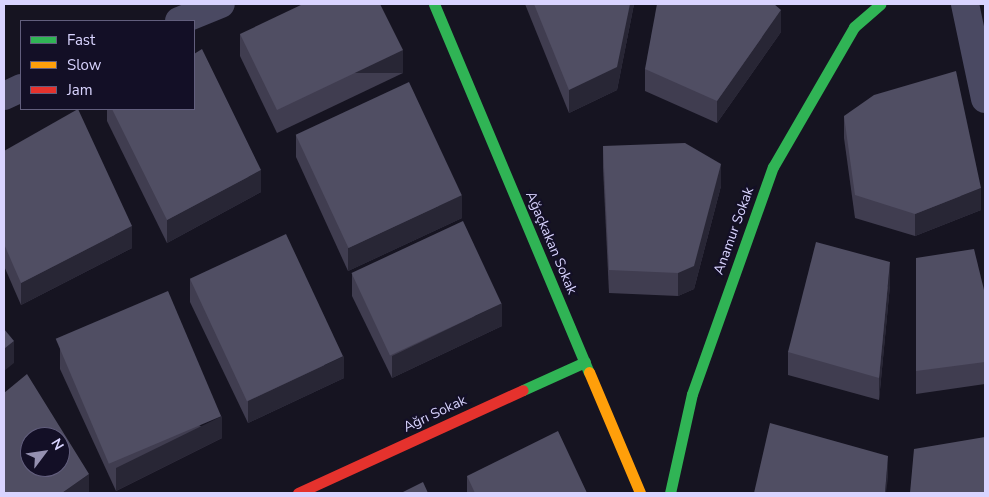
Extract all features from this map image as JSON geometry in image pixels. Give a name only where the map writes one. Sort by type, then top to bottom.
[{"type":"street","points":[[181,20],[221,4]]},
{"type":"street","name":"Ağaçkakan Sokak","points":[[434,4],[640,493]]},
{"type":"street","name":"Anamur Sokak","points":[[670,493],[692,394],[773,168],[854,27],[880,4]]},
{"type":"street","points":[[965,4],[985,99]]},
{"type":"street","points":[[4,96],[20,88]]},
{"type":"street","name":"Ağrı Sokak","points":[[298,493],[585,362]]},
{"type":"building","points":[[303,4],[380,4],[403,50],[277,110],[240,34]]},
{"type":"building","points":[[534,4],[630,4],[617,67],[569,90]]},
{"type":"building","points":[[657,4],[774,4],[781,10],[717,101],[645,69]]},
{"type":"building","points":[[202,49],[261,170],[167,220],[112,110],[195,110],[195,53]]},
{"type":"building","points":[[956,71],[981,188],[915,214],[855,195],[844,116],[874,95]]},
{"type":"building","points":[[409,82],[462,195],[349,248],[296,135]]},
{"type":"building","points":[[78,110],[132,226],[21,283],[4,244],[4,151]]},
{"type":"building","points":[[685,143],[721,164],[694,266],[678,273],[609,270],[603,146]]},
{"type":"building","points":[[463,221],[501,303],[390,355],[352,273]]},
{"type":"building","points":[[286,234],[343,356],[247,401],[190,279]]},
{"type":"building","points":[[816,242],[890,262],[879,378],[788,352]]},
{"type":"building","points":[[974,249],[985,294],[985,362],[916,371],[916,258]]},
{"type":"building","points":[[168,291],[221,416],[109,464],[56,339]]},
{"type":"building","points":[[4,329],[14,341],[4,349]]},
{"type":"building","points":[[27,374],[60,427],[20,427],[20,477],[70,477],[70,443],[89,474],[62,493],[4,493],[4,393]]},
{"type":"building","points":[[770,423],[888,456],[885,493],[754,493]]},
{"type":"building","points":[[558,431],[587,493],[475,493],[467,476]]},
{"type":"building","points":[[985,437],[985,493],[910,493],[914,449]]},
{"type":"building","points":[[423,482],[428,493],[401,493]]},
{"type":"traffic: fast","points":[[434,4],[589,372]]},
{"type":"traffic: fast","points":[[670,493],[692,394],[773,167],[854,27],[880,4]]},
{"type":"traffic: fast","points":[[523,390],[585,362]]},
{"type":"traffic: slow","points":[[589,372],[640,493]]},
{"type":"traffic: jam","points":[[298,493],[523,390]]}]
